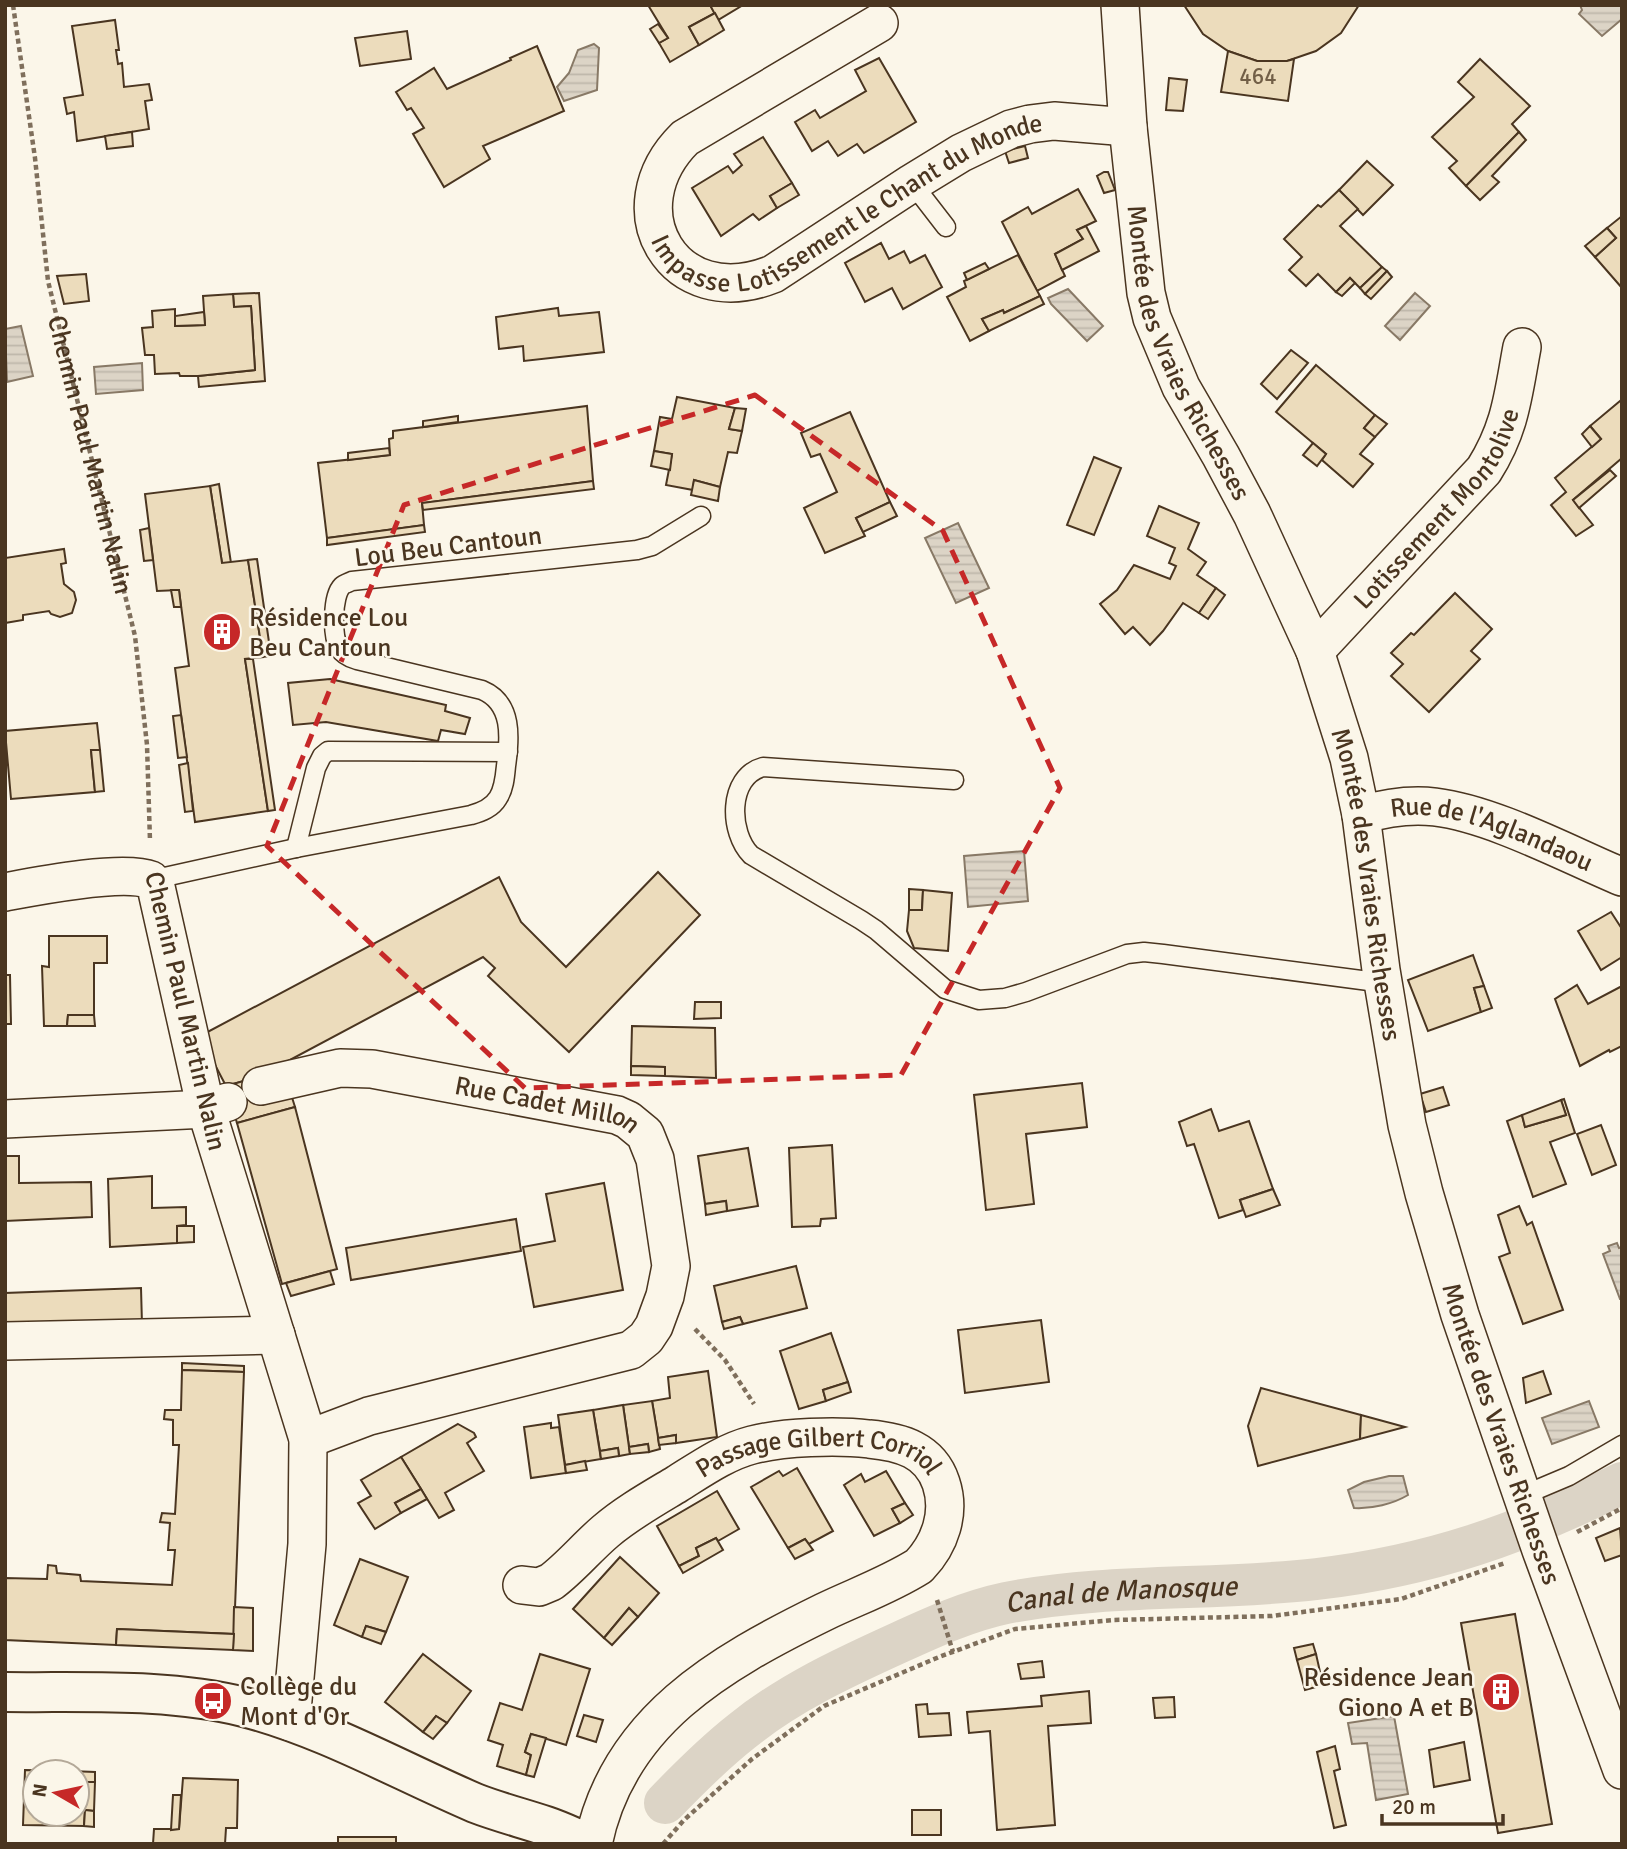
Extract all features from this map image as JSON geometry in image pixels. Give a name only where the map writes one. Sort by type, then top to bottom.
[{"type":"street","name":"Montée des Vraies Richesses","points":[[1120,5],[1128,127],[1146,292],[1152,318],[1181,387],[1252,514],[1315,651],[1349,758],[1361,815],[1407,1125],[1424,1193],[1460,1315],[1540,1546],[1622,1770]]},
{"type":"street","name":"Impasse Lotissement le Chant du Monde","points":[[879,23],[685,138],[672,150],[658,175],[654,193],[654,214],[663,246],[676,264],[706,281],[741,283],[773,274],[961,153],[1011,129],[1054,121],[1128,127]]},
{"type":"street","name":"Lotissement Montolive","points":[[1315,651],[1484,470],[1502,440],[1509,421],[1522,347]]},
{"type":"street","name":"Rue de l'Aglandaou","points":[[1361,815],[1382,809],[1410,806],[1436,807],[1458,812],[1500,825],[1622,877]]},
{"type":"street","points":[[5,892],[60,882],[138,876],[151,880]]},
{"type":"street","name":"Chemin Paul Martin Nalin","points":[[151,880],[158,894],[217,1106],[276,1335],[308,1439],[307,1544],[291,1722]]},
{"type":"street","name":"Rue Cadet Millon","points":[[261,1086],[340,1068],[372,1069],[576,1106],[628,1120],[645,1134],[655,1158],[670,1256],[669,1281],[654,1326],[646,1338],[631,1350],[369,1416],[308,1439]]},
{"type":"street","points":[[5,1119],[217,1106]]},
{"type":"street","points":[[5,1341],[276,1335]]},
{"type":"street","name":"Passage Gilbert Corriol","points":[[522,1585],[539,1587],[551,1582],[627,1514],[715,1461],[752,1445],[776,1441],[863,1438],[898,1443],[923,1455],[937,1474],[944,1499],[945,1515],[934,1547],[919,1566],[762,1644],[708,1678],[666,1710],[631,1752],[617,1775],[592,1844]]},
{"type":"street","points":[[5,1692],[124,1694],[213,1701],[244,1707],[354,1747],[477,1804],[550,1827],[592,1844]]},
{"type":"street","points":[[477,1804],[524,1844]]},
{"type":"lane","points":[[912,183],[946,227]]},
{"type":"lane","name":"Lou Beu Cantoun","points":[[151,880],[296,848],[482,812],[500,796],[508,752],[508,725],[500,703],[482,690],[357,660],[343,654],[334,629],[340,590],[352,581],[637,550],[652,546],[701,516]]},
{"type":"lane","points":[[296,848],[316,768],[328,751],[508,752]]},
{"type":"lane","points":[[954,780],[763,767],[751,773],[739,791],[735,816],[737,829],[743,846],[751,855],[869,925],[945,989],[968,998],[990,1000],[1026,992],[1136,952],[1384,983]]},
{"type":"lane","points":[[1525,1501],[1622,1446]]},
{"type":"path","name":"Chemin Paul Martin Nalin","points":[[13,5],[35,158],[48,281],[135,636],[147,745],[151,880]]},
{"type":"path","points":[[692,1325],[725,1360],[776,1441]]},
{"type":"path","points":[[663,1844],[684,1820],[751,1759],[824,1706],[1015,1629],[1114,1620],[1272,1616],[1401,1599],[1540,1546],[1622,1508]]},
{"type":"path","points":[[937,1600],[953,1652]]},
{"type":"highlighted area","points":[[755,395],[943,531],[1060,788],[901,1075],[525,1088],[267,846],[404,505]]},
{"type":"shaded area","points":[[1580,5],[1622,5],[1622,19],[1602,36],[1579,14],[1582,10]]},
{"type":"shaded area","points":[[594,44],[599,48],[597,90],[564,101],[557,87],[569,73],[578,50]]},
{"type":"shaded area","points":[[1068,289],[1103,326],[1087,341],[1048,298]]},
{"type":"shaded area","points":[[1415,293],[1430,306],[1400,340],[1385,326]]},
{"type":"shaded area","points":[[21,326],[33,376],[7,382],[5,329]]},
{"type":"shaded area","points":[[142,363],[143,390],[96,394],[94,367]]},
{"type":"shaded area","points":[[958,523],[989,588],[956,603],[925,538]]},
{"type":"shaded area","points":[[1024,851],[1028,901],[968,907],[964,856]]},
{"type":"shaded area","points":[[1617,1243],[1619,1248],[1622,1247],[1622,1299],[1603,1254],[1610,1251],[1608,1246]]},
{"type":"shaded area","points":[[1589,1401],[1599,1427],[1552,1444],[1542,1418]]},
{"type":"shaded area","points":[[1389,1476],[1403,1476],[1408,1495],[1382,1505],[1354,1508],[1348,1490],[1364,1482]]},
{"type":"shaded area","points":[[1394,1716],[1408,1794],[1376,1800],[1367,1743],[1352,1744],[1348,1723]]},
{"type":"building","points":[[648,5],[710,5],[715,13],[689,27],[699,45],[670,62],[659,43],[668,38]]},
{"type":"building","points":[[710,5],[743,5],[718,20]]},
{"type":"building","points":[[1184,5],[1359,5],[1341,33],[1316,51],[1287,61],[1257,61],[1228,51],[1203,34]]},
{"type":"building","points":[[715,13],[724,30],[699,45],[689,27]]},
{"type":"building","points":[[115,20],[119,50],[116,50],[118,64],[122,63],[124,87],[149,84],[152,100],[145,101],[149,129],[77,141],[74,112],[67,114],[64,98],[83,95],[72,26]]},
{"type":"building","points":[[658,24],[668,38],[659,43],[650,29]]},
{"type":"building","points":[[407,31],[411,59],[360,66],[355,38]]},
{"type":"building","points":[[537,46],[564,111],[483,146],[490,159],[444,187],[413,134],[424,128],[411,108],[407,110],[396,92],[434,68],[447,89]]},
{"type":"building","points":[[1228,51],[1257,61],[1294,59],[1288,101],[1221,92]]},
{"type":"building","points":[[879,58],[916,122],[864,153],[857,144],[838,156],[828,141],[812,151],[795,122],[815,110],[820,118],[866,91],[855,70]]},
{"type":"building","points":[[1480,59],[1530,106],[1512,124],[1519,132],[1466,186],[1449,168],[1457,161],[1432,137],[1474,97],[1458,82]]},
{"type":"building","points":[[1169,78],[1187,80],[1183,111],[1166,110]]},
{"type":"building","points":[[132,132],[133,146],[107,149],[105,136]]},
{"type":"building","points":[[1519,132],[1526,140],[1492,176],[1499,182],[1480,200],[1466,186]]},
{"type":"building","points":[[763,137],[792,183],[770,196],[777,208],[759,220],[753,214],[721,236],[692,188],[728,166],[733,173],[742,165],[734,154]]},
{"type":"building","points":[[1025,146],[1028,158],[1009,163],[1005,151]]},
{"type":"building","points":[[1367,161],[1393,185],[1363,215],[1339,190]]},
{"type":"building","points":[[1108,172],[1115,190],[1104,193],[1097,176]]},
{"type":"building","points":[[792,183],[799,195],[777,208],[770,196]]},
{"type":"building","points":[[1078,189],[1096,221],[1077,230],[1083,239],[1055,254],[1065,276],[1037,291],[1002,222],[1028,207],[1032,214]]},
{"type":"building","points":[[1339,190],[1358,209],[1340,226],[1382,267],[1360,288],[1350,278],[1336,292],[1318,274],[1306,286],[1289,270],[1302,257],[1284,239],[1318,205],[1321,207]]},
{"type":"building","points":[[1622,216],[1622,288],[1595,257],[1616,238],[1607,228]]},
{"type":"building","points":[[1086,226],[1099,251],[1062,270],[1055,254],[1083,239],[1077,230]]},
{"type":"building","points":[[1607,228],[1616,238],[1595,257],[1585,246]]},
{"type":"building","points":[[881,243],[889,259],[904,251],[910,263],[925,255],[942,287],[903,309],[892,288],[865,302],[845,263]]},
{"type":"building","points":[[1018,255],[1040,296],[1004,313],[1003,310],[982,319],[989,331],[970,341],[947,297],[966,287],[964,281]]},
{"type":"building","points":[[985,263],[989,269],[967,280],[964,273]]},
{"type":"building","points":[[1382,267],[1387,271],[1365,294],[1360,288]]},
{"type":"building","points":[[1387,271],[1392,277],[1371,299],[1365,294]]},
{"type":"building","points":[[86,274],[89,301],[64,304],[57,276]]},
{"type":"building","points":[[1350,278],[1355,283],[1342,296],[1336,292]]},
{"type":"building","points":[[259,293],[265,381],[199,387],[198,376],[255,370],[251,306],[234,307],[233,294]]},
{"type":"building","points":[[233,294],[234,307],[251,306],[255,370],[198,376],[180,376],[179,373],[155,374],[154,355],[145,355],[142,328],[153,327],[152,311],[175,309],[175,326],[205,325],[203,296]]},
{"type":"building","points":[[1040,296],[1044,304],[989,331],[982,319],[1003,310],[1004,313]]},
{"type":"building","points":[[558,308],[559,316],[599,312],[604,352],[524,361],[523,346],[499,349],[496,317]]},
{"type":"building","points":[[204,312],[205,325],[175,326],[175,316]]},
{"type":"building","points":[[1291,350],[1308,363],[1277,399],[1261,384]]},
{"type":"building","points":[[1316,365],[1375,415],[1364,428],[1375,437],[1360,454],[1373,464],[1353,487],[1322,460],[1326,454],[1276,412]]},
{"type":"building","points":[[677,397],[735,408],[729,429],[742,431],[737,453],[728,452],[720,487],[694,480],[693,490],[666,485],[672,454],[654,451],[660,417],[672,419]]},
{"type":"building","points":[[1620,401],[1622,458],[1573,500],[1593,525],[1576,536],[1551,505],[1566,492],[1555,478],[1601,439],[1590,426]]},
{"type":"building","name":"Résidence Lou Beu Cantoun","points":[[587,406],[593,481],[422,503],[424,525],[327,538],[318,463],[390,455],[389,439],[393,438],[393,431]]},
{"type":"building","points":[[735,408],[746,409],[742,431],[729,429]]},
{"type":"building","points":[[850,412],[890,502],[856,518],[865,536],[825,553],[804,508],[837,492],[820,454],[811,457],[801,433]]},
{"type":"building","points":[[1375,415],[1387,424],[1375,437],[1364,428]]},
{"type":"building","points":[[458,416],[458,422],[423,427],[423,421]]},
{"type":"building","points":[[1590,426],[1601,439],[1592,447],[1582,434]]},
{"type":"building","points":[[1313,443],[1326,454],[1317,466],[1303,455]]},
{"type":"building","points":[[389,448],[390,455],[348,460],[348,453]]},
{"type":"building","points":[[654,451],[672,454],[670,470],[651,466]]},
{"type":"building","points":[[1094,457],[1121,468],[1094,535],[1067,525]]},
{"type":"building","points":[[1610,470],[1616,476],[1579,508],[1573,500]]},
{"type":"building","points":[[694,480],[720,487],[718,501],[691,495]]},
{"type":"building","points":[[593,481],[594,489],[423,510],[422,503]]},
{"type":"building","points":[[219,484],[231,563],[222,563],[210,486]]},
{"type":"building","name":"Résidence Lou Beu Cantoun","points":[[210,486],[222,563],[248,560],[263,657],[245,659],[268,811],[195,822],[175,668],[189,666],[179,590],[157,591],[145,494]]},
{"type":"building","points":[[890,502],[897,516],[863,532],[856,518]]},
{"type":"building","points":[[1159,506],[1199,523],[1188,549],[1206,562],[1197,575],[1216,588],[1199,613],[1183,603],[1150,645],[1133,627],[1125,634],[1100,604],[1117,590],[1134,565],[1170,579],[1176,566],[1169,563],[1175,548],[1147,536]]},
{"type":"building","points":[[424,525],[425,532],[327,545],[327,538]]},
{"type":"building","points":[[149,528],[153,560],[144,561],[140,530]]},
{"type":"building","points":[[64,549],[66,563],[61,564],[64,584],[74,592],[76,600],[72,613],[60,617],[49,611],[23,615],[23,620],[5,623],[5,558]]},
{"type":"building","points":[[257,559],[271,656],[263,657],[248,560]]},
{"type":"building","points":[[1216,588],[1225,595],[1208,619],[1199,613]]},
{"type":"building","points":[[171,590],[179,590],[181,607],[174,607]]},
{"type":"building","points":[[1455,593],[1492,629],[1471,651],[1480,659],[1429,712],[1391,676],[1403,664],[1391,653],[1411,633],[1414,635]]},
{"type":"building","points":[[245,659],[253,659],[275,810],[268,811]]},
{"type":"building","points":[[330,679],[446,705],[445,711],[470,718],[465,734],[441,730],[438,741],[326,722],[293,725],[288,683]]},
{"type":"building","points":[[181,715],[187,757],[178,758],[173,716]]},
{"type":"building","points":[[97,723],[100,750],[91,750],[95,792],[11,799],[5,731]]},
{"type":"building","points":[[91,750],[100,750],[104,791],[95,792]]},
{"type":"building","points":[[188,763],[193,811],[185,812],[179,765]]},
{"type":"building","points":[[658,872],[700,915],[569,1052],[488,976],[495,968],[483,957],[258,1077],[226,1086],[200,1036],[499,877],[521,922],[566,967]]},
{"type":"building","points":[[909,889],[923,890],[922,910],[909,910]]},
{"type":"building","points":[[923,890],[952,893],[948,951],[914,948],[907,931],[909,910],[922,910]]},
{"type":"building","points":[[1611,912],[1622,929],[1622,957],[1601,970],[1578,931]]},
{"type":"building","points":[[49,936],[107,936],[107,963],[94,963],[94,1015],[68,1015],[67,1026],[44,1026],[42,966],[49,967]]},
{"type":"building","points":[[1473,955],[1484,986],[1474,988],[1481,1012],[1428,1031],[1408,980]]},
{"type":"building","points":[[5,975],[10,975],[11,1024],[5,1024]]},
{"type":"building","points":[[1577,985],[1588,1004],[1622,986],[1622,1046],[1580,1066],[1555,999]]},
{"type":"building","points":[[1484,986],[1492,1008],[1481,1012],[1474,988]]},
{"type":"building","points":[[695,1002],[721,1002],[721,1018],[694,1019]]},
{"type":"building","points":[[68,1015],[94,1015],[95,1026],[67,1026]]},
{"type":"building","points":[[632,1026],[715,1028],[716,1078],[665,1076],[665,1067],[631,1066]]},
{"type":"building","points":[[631,1066],[665,1067],[665,1076],[631,1075]]},
{"type":"building","points":[[258,1077],[290,1091],[295,1107],[237,1123],[226,1086]]},
{"type":"building","points":[[1082,1083],[1087,1127],[1026,1134],[1034,1204],[986,1210],[974,1095]]},
{"type":"building","points":[[1443,1087],[1449,1105],[1426,1112],[1420,1094]]},
{"type":"building","points":[[1564,1099],[1575,1133],[1550,1142],[1566,1184],[1533,1197],[1507,1121],[1522,1115],[1525,1127],[1566,1115],[1561,1100]]},
{"type":"building","points":[[1561,1100],[1566,1115],[1525,1127],[1522,1115]]},
{"type":"building","points":[[295,1107],[337,1269],[282,1284],[237,1123]]},
{"type":"building","points":[[1211,1109],[1219,1131],[1249,1121],[1273,1189],[1240,1200],[1243,1210],[1219,1218],[1194,1144],[1187,1146],[1179,1122]]},
{"type":"building","points":[[1601,1125],[1616,1165],[1592,1175],[1577,1134]]},
{"type":"building","points":[[832,1145],[836,1218],[821,1219],[820,1226],[792,1227],[789,1148]]},
{"type":"building","points":[[748,1148],[758,1206],[727,1211],[726,1201],[705,1204],[698,1156]]},
{"type":"building","points":[[5,1156],[19,1156],[19,1183],[91,1182],[92,1217],[5,1221]]},
{"type":"building","points":[[152,1176],[152,1208],[186,1207],[186,1225],[177,1226],[177,1243],[110,1247],[108,1179]]},
{"type":"building","points":[[604,1183],[623,1290],[534,1307],[523,1247],[555,1241],[546,1194]]},
{"type":"building","points":[[1273,1189],[1280,1205],[1246,1217],[1240,1200]]},
{"type":"building","points":[[726,1201],[727,1211],[706,1215],[705,1204]]},
{"type":"building","points":[[1519,1206],[1527,1225],[1532,1222],[1563,1310],[1523,1324],[1499,1257],[1510,1253],[1498,1215]]},
{"type":"building","points":[[516,1219],[521,1251],[351,1280],[346,1248]]},
{"type":"building","points":[[177,1226],[194,1226],[194,1242],[177,1243]]},
{"type":"building","points":[[796,1266],[807,1308],[743,1324],[740,1317],[722,1322],[714,1286]]},
{"type":"building","points":[[330,1271],[334,1284],[291,1296],[286,1283]]},
{"type":"building","points":[[141,1288],[142,1324],[5,1329],[5,1293]]},
{"type":"building","points":[[740,1317],[743,1324],[724,1329],[722,1322]]},
{"type":"building","points":[[1041,1320],[1049,1382],[965,1393],[958,1330]]},
{"type":"building","points":[[831,1333],[848,1382],[823,1390],[826,1401],[799,1409],[780,1351]]},
{"type":"building","points":[[182,1363],[244,1366],[244,1372],[182,1370]]},
{"type":"building","points":[[182,1370],[244,1372],[234,1634],[117,1629],[116,1645],[5,1640],[5,1578],[47,1579],[48,1565],[56,1566],[57,1573],[80,1575],[81,1581],[172,1585],[175,1550],[168,1550],[170,1523],[160,1522],[162,1513],[175,1514],[179,1445],[173,1445],[173,1420],[164,1419],[165,1410],[181,1410]]},
{"type":"building","points":[[708,1371],[717,1437],[676,1443],[676,1435],[658,1438],[652,1401],[670,1398],[668,1377]]},
{"type":"building","points":[[1543,1371],[1551,1394],[1526,1403],[1523,1378]]},
{"type":"building","points":[[848,1382],[851,1392],[826,1401],[823,1390]]},
{"type":"building","points":[[1261,1388],[1361,1415],[1360,1439],[1258,1466],[1248,1426]]},
{"type":"building","points":[[652,1401],[660,1449],[649,1452],[648,1444],[629,1447],[623,1405]]},
{"type":"building","points":[[623,1405],[630,1454],[619,1456],[618,1448],[600,1451],[593,1410]]},
{"type":"building","points":[[593,1410],[601,1459],[565,1465],[558,1415]]},
{"type":"building","points":[[1361,1415],[1405,1427],[1360,1439]]},
{"type":"building","points":[[551,1423],[551,1428],[559,1427],[566,1473],[531,1478],[524,1427]]},
{"type":"building","points":[[458,1424],[474,1433],[476,1437],[467,1443],[484,1471],[445,1493],[454,1510],[439,1518],[401,1457]]},
{"type":"building","points":[[676,1435],[676,1443],[659,1445],[658,1438]]},
{"type":"building","points":[[648,1444],[649,1452],[630,1454],[629,1447]]},
{"type":"building","points":[[618,1448],[619,1456],[601,1459],[600,1451]]},
{"type":"building","points":[[401,1457],[421,1489],[395,1503],[401,1513],[375,1529],[358,1503],[371,1496],[361,1480]]},
{"type":"building","points":[[585,1461],[587,1470],[566,1473],[565,1465]]},
{"type":"building","points":[[797,1468],[833,1531],[809,1544],[805,1539],[788,1548],[751,1487],[779,1471],[783,1476]]},
{"type":"building","points":[[886,1471],[905,1503],[892,1509],[900,1523],[874,1536],[844,1485],[861,1474],[865,1482]]},
{"type":"building","points":[[421,1489],[427,1499],[401,1513],[395,1503]]},
{"type":"building","points":[[717,1491],[739,1529],[718,1541],[716,1538],[696,1548],[699,1556],[679,1566],[657,1526]]},
{"type":"building","points":[[905,1503],[913,1515],[900,1523],[892,1509]]},
{"type":"building","points":[[1620,1528],[1622,1555],[1605,1561],[1596,1538]]},
{"type":"building","points":[[716,1538],[723,1550],[683,1573],[679,1566],[699,1556],[696,1548]]},
{"type":"building","points":[[805,1539],[813,1550],[795,1559],[788,1548]]},
{"type":"building","points":[[620,1557],[659,1593],[638,1617],[629,1608],[604,1638],[573,1609]]},
{"type":"building","points":[[360,1559],[408,1577],[386,1632],[366,1626],[362,1637],[334,1625]]},
{"type":"building","points":[[234,1607],[253,1608],[253,1651],[233,1650]]},
{"type":"building","points":[[629,1608],[638,1617],[612,1645],[604,1638]]},
{"type":"building","name":"Résidence Jean Giono A et B","points":[[1515,1614],[1552,1824],[1498,1833],[1461,1623]]},
{"type":"building","points":[[366,1626],[386,1632],[381,1644],[362,1637]]},
{"type":"building","points":[[117,1629],[234,1634],[233,1650],[116,1645]]},
{"type":"building","points":[[1313,1644],[1316,1654],[1297,1660],[1294,1648]]},
{"type":"building","points":[[423,1654],[471,1691],[447,1723],[436,1716],[423,1732],[385,1702]]},
{"type":"building","points":[[540,1654],[590,1669],[566,1745],[531,1734],[525,1752],[531,1755],[526,1775],[497,1766],[503,1745],[488,1740],[500,1703],[522,1710]]},
{"type":"building","points":[[1316,1654],[1323,1685],[1305,1690],[1297,1660]]},
{"type":"building","points":[[1042,1661],[1044,1677],[1021,1679],[1018,1664]]},
{"type":"building","points":[[1089,1691],[1091,1723],[1048,1726],[1055,1825],[997,1830],[990,1731],[969,1733],[967,1712],[1042,1706],[1041,1696]]},
{"type":"building","points":[[1174,1697],[1175,1717],[1155,1718],[1153,1698]]},
{"type":"building","points":[[927,1704],[928,1714],[949,1713],[951,1735],[919,1737],[916,1705]]},
{"type":"building","points":[[584,1715],[603,1720],[596,1742],[577,1736]]},
{"type":"building","points":[[436,1716],[447,1723],[433,1739],[423,1732]]},
{"type":"building","points":[[531,1734],[546,1738],[534,1777],[526,1775],[531,1755],[525,1752]]},
{"type":"building","points":[[1464,1742],[1470,1780],[1434,1787],[1429,1750]]},
{"type":"building","points":[[1335,1746],[1340,1769],[1334,1771],[1346,1825],[1334,1828],[1317,1752]]},
{"type":"building","points":[[91,1772],[95,1772],[95,1782],[91,1782]]},
{"type":"building","points":[[183,1778],[238,1780],[237,1828],[226,1828],[225,1844],[153,1844],[154,1829],[179,1829]]},
{"type":"building","points":[[91,1782],[95,1782],[94,1811],[91,1811]]},
{"type":"building","points":[[173,1795],[181,1795],[179,1829],[171,1830]]},
{"type":"building","points":[[912,1810],[941,1810],[941,1835],[912,1835]]},
{"type":"building","points":[[91,1811],[94,1811],[94,1827],[91,1827]]},
{"type":"building","points":[[338,1837],[396,1837],[396,1844],[338,1844]]},
{"type":"waterway","name":"Canal de Manosque","points":[[665,1803],[722,1748],[778,1705],[857,1662],[978,1610],[1044,1597],[1122,1590],[1278,1583],[1398,1566],[1511,1532],[1622,1483]]},
{"type":"place","name":"Résidence Lou Beu Cantoun","points":[[222,632]]},
{"type":"place","name":"Résidence Jean Giono A et B","points":[[1501,1692]]},
{"type":"place","name":"Collège du Mont d'Or","points":[[213,1701]]}]
